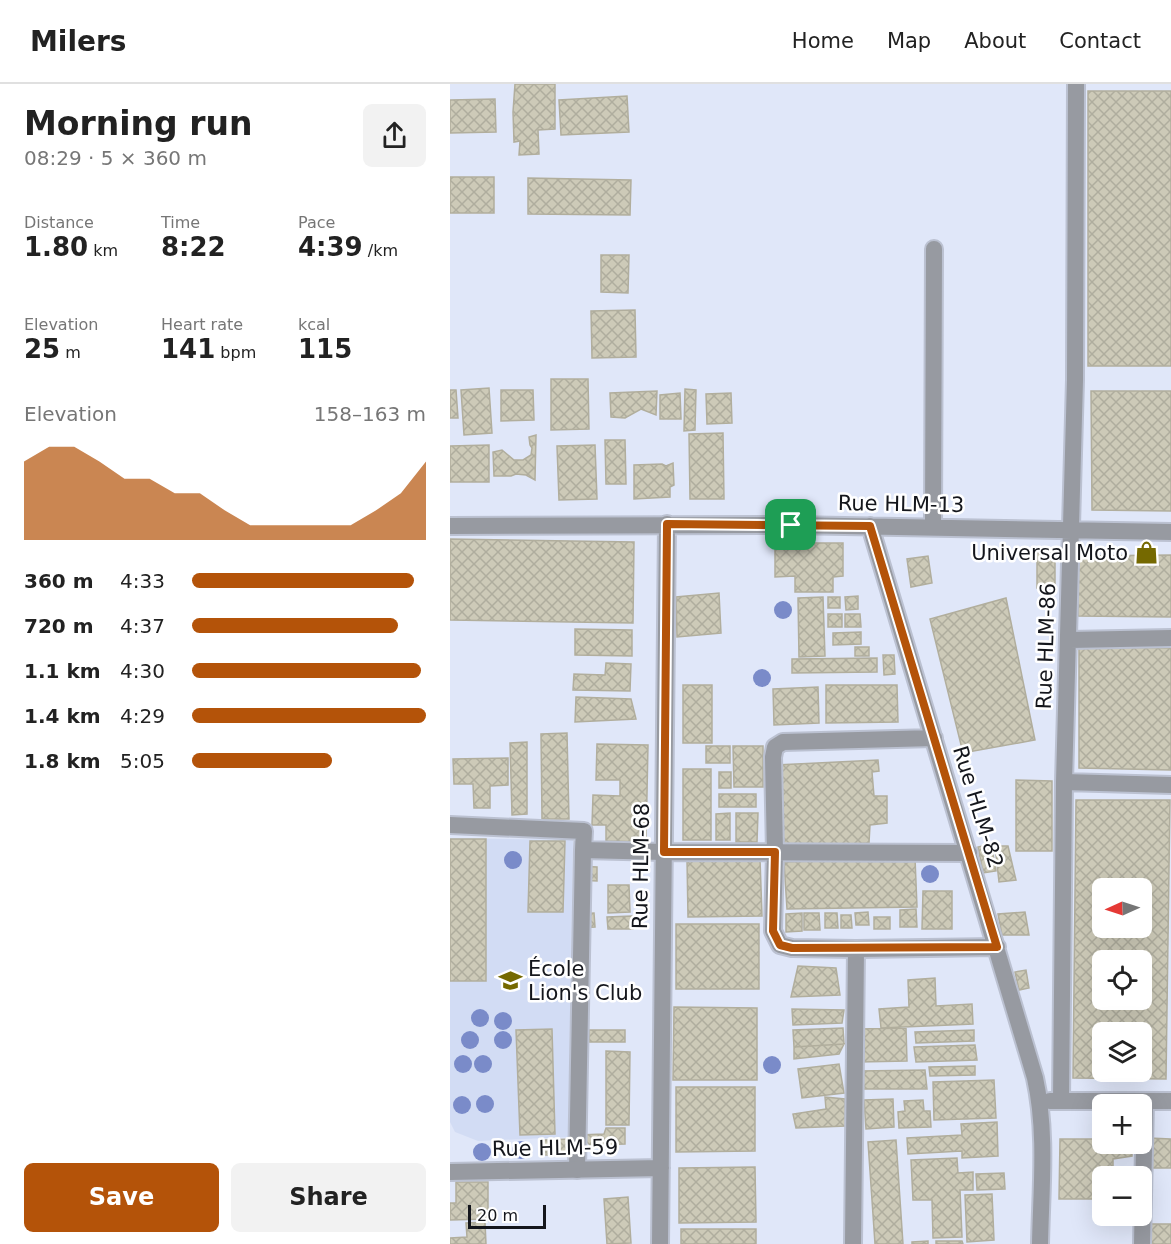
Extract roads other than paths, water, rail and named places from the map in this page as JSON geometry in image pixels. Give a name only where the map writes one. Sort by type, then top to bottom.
[{"type":"street","name":"Rue HLM-86","points":[[1061,1101],[1064,782],[1070,640],[1076,368],[1076,84]]},
{"type":"street","points":[[933,526],[934,249]]},
{"type":"street","name":"Rue HLM-13","points":[[450,526],[667,524],[933,526],[1171,532]]},
{"type":"street","name":"Rue HLM-68","points":[[660,1244],[667,524]]},
{"type":"street","name":"Rue HLM-82","points":[[870,526],[1041,1101]]},
{"type":"street","points":[[1070,640],[1171,638]]},
{"type":"street","points":[[934,738],[783,742],[775,747],[773,757],[775,852],[773,931],[780,945],[792,948],[997,947]]},
{"type":"street","points":[[1064,782],[1171,785]]},
{"type":"street","points":[[450,825],[584,831],[578,1170]]},
{"type":"street","points":[[583,850],[969,853]]},
{"type":"street","points":[[852,1244],[856,949]]},
{"type":"street","points":[[1040,1244],[1041,1101],[1092,1101]]},
{"type":"street","points":[[1152,1101],[1171,1101]]},
{"type":"street","points":[[1142,1244],[1144,1154]]},
{"type":"street","name":"Rue HLM-59","points":[[450,1172],[661,1168]]},
{"type":"place","name":"Universal Moto","points":[[1146,553]]},
{"type":"place","name":"École Lion's Club","points":[[510,981]]}]
